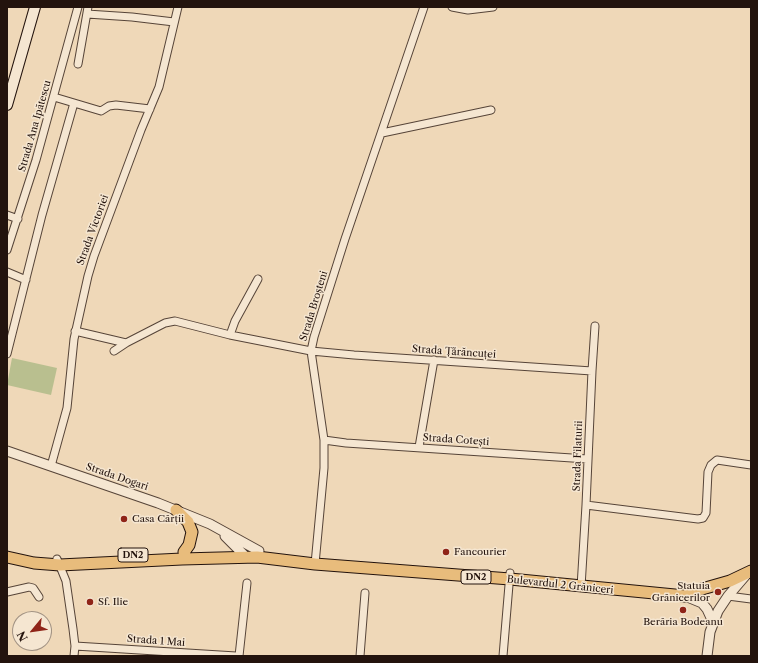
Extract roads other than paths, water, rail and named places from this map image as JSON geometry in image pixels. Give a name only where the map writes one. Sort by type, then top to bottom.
[{"type":"main road","points":[[7,105],[35,7]]},
{"type":"main road","points":[[176,510],[188,522],[192,532],[189,545],[184,552]]},
{"type":"main road","name":"DN2","points":[[7,551],[58,562],[184,552],[250,554]]},
{"type":"main road","name":"Bulevardul 2 Grăniceri","points":[[250,554],[316,561],[510,576],[581,584],[685,588],[690,593],[716,586],[749,572]]},
{"type":"main road","name":"DN2","points":[[7,557],[34,562],[58,562],[250,554]]},
{"type":"street","name":"Strada Ana Ipătescu","points":[[7,250],[18,219],[54,97],[64,54],[78,7]]},
{"type":"street","name":"Strada Victoriei","points":[[51,466],[67,408],[75,331],[94,256],[141,130],[159,87],[178,7]]},
{"type":"street","name":"Strada Broșteni","points":[[316,561],[324,468],[324,440],[313,351],[314,337],[345,239],[424,7]]},
{"type":"street","points":[[452,7],[468,10],[493,7]]},
{"type":"street","points":[[78,64],[88,11],[174,22]]},
{"type":"street","points":[[54,97],[101,111],[109,106],[116,105],[150,110]]},
{"type":"street","points":[[7,354],[42,215],[74,103]]},
{"type":"street","points":[[382,133],[491,110]]},
{"type":"street","points":[[7,215],[18,219]]},
{"type":"street","points":[[7,272],[26,280]]},
{"type":"street","points":[[230,335],[235,321],[258,279]]},
{"type":"street","name":"Strada Țărăncuței","points":[[114,351],[126,343],[165,323],[175,321],[230,335],[313,351],[592,371]]},
{"type":"street","name":"Strada Filaturii","points":[[581,584],[595,326]]},
{"type":"street","points":[[75,331],[126,343]]},
{"type":"street","points":[[420,447],[434,360]]},
{"type":"street","name":"Strada Cotești","points":[[324,440],[346,443],[587,459]]},
{"type":"street","name":"Strada Dogari","points":[[7,451],[176,510],[210,524],[250,554]]},
{"type":"street","points":[[586,506],[698,519],[703,518],[706,513],[708,472],[711,465],[717,460],[751,465]]},
{"type":"street","name":"Strada Dogari","points":[[218,530],[250,554]]},
{"type":"street","points":[[58,562],[66,581],[75,646],[74,656]]},
{"type":"street","points":[[707,656],[710,632],[718,611],[728,596],[749,572]]},
{"type":"street","points":[[503,656],[510,576]]},
{"type":"street","points":[[237,656],[247,582]]},
{"type":"street","points":[[7,592],[29,587],[33,588],[39,597]]},
{"type":"street","points":[[360,656],[365,593]]},
{"type":"street","points":[[690,593],[702,603],[713,622]]},
{"type":"street","points":[[728,596],[751,599]]},
{"type":"street","name":"Strada 1 Mai","points":[[75,646],[237,656]]},
{"type":"place","name":"Casa Cărții","points":[[124,519]]},
{"type":"place","name":"Fancourier","points":[[446,552]]},
{"type":"place","name":"Statuia Grănicerilor","points":[[718,592]]},
{"type":"place","name":"Sf. Ilie","points":[[90,602]]},
{"type":"place","name":"Berăria Bodeanu","points":[[683,610]]}]
